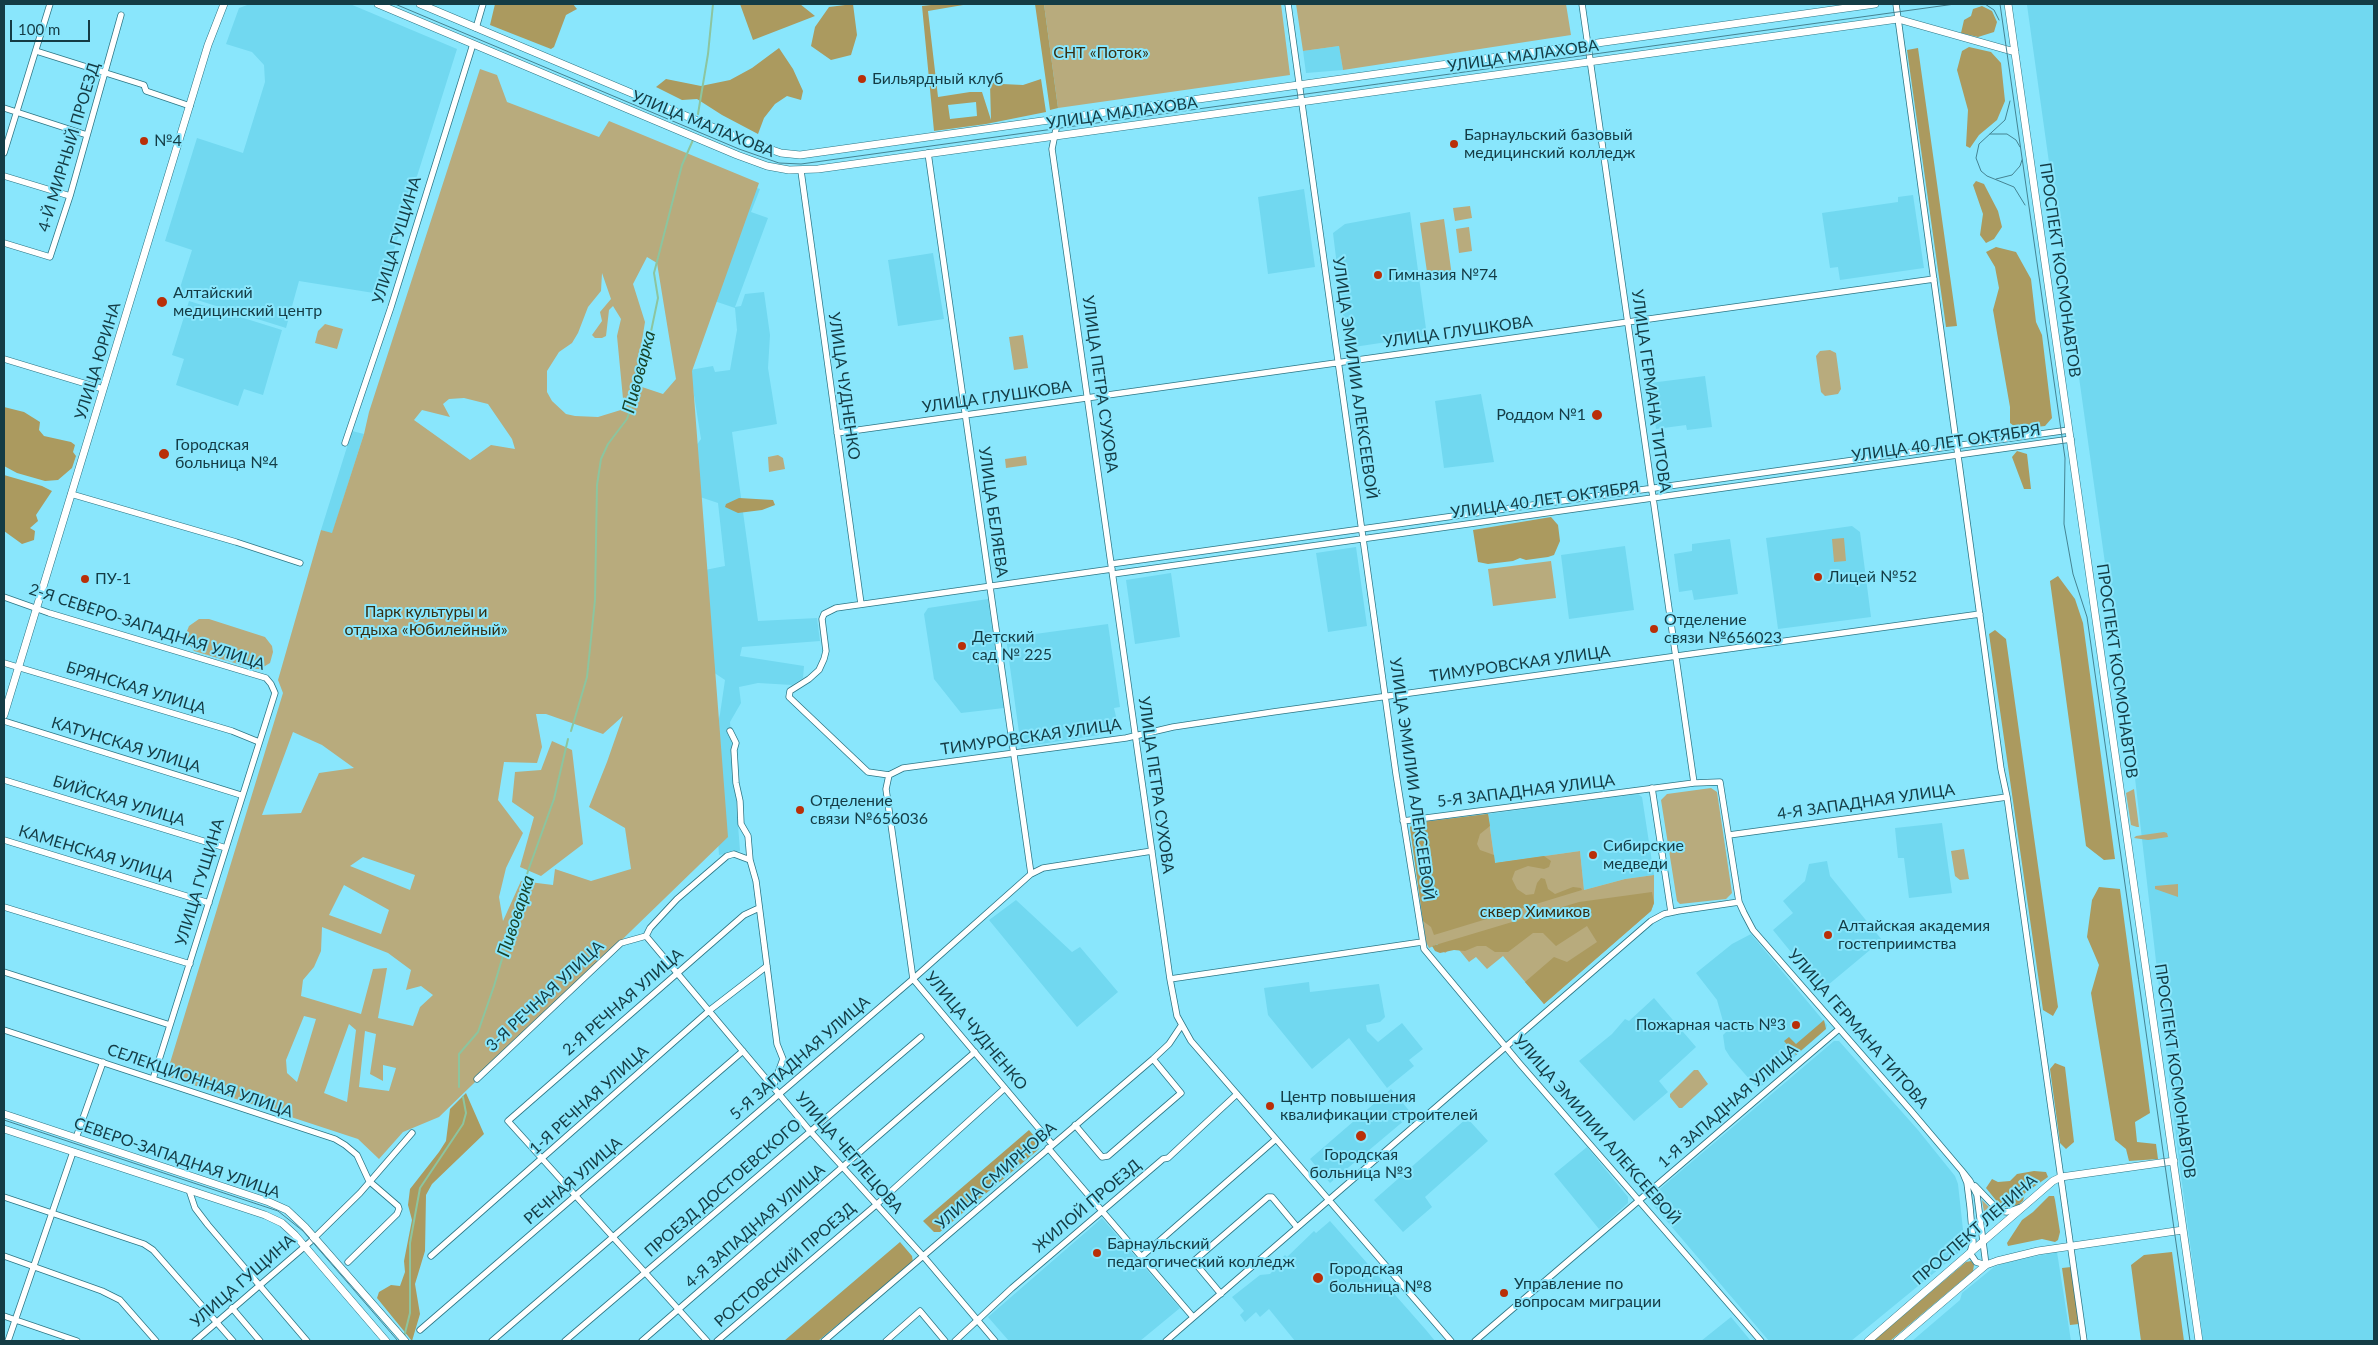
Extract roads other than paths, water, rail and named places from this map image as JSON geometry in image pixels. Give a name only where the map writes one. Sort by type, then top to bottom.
[{"type":"main road","name":"УЛИЦА ЮРИНА","points":[[4,715],[218,16],[220,4]]},
{"type":"main road","name":"УЛИЦА ЮРИНА","points":[[218,16],[224,4]]},
{"type":"main road","name":"УЛИЦА МАЛАХОВА","points":[[378,4],[737,155],[779,169],[801,171],[1898,19]]},
{"type":"main road","name":"УЛИЦА МАЛАХОВА","points":[[420,4],[743,140],[790,154],[816,153],[1875,4]]},
{"type":"main road","name":"ПРОСПЕКТ КОСМОНАВТОВ","points":[[2008,4],[2199,1341]]},
{"type":"main road","points":[[1898,19],[2015,52]]},
{"type":"main road","name":"СЕВЕРО-ЗАПАДНАЯ УЛИЦА","points":[[4,1114],[278,1205],[296,1217],[405,1341]]},
{"type":"main road","name":"СЕВЕРО-ЗАПАДНАЯ УЛИЦА","points":[[4,1130],[274,1218],[290,1229],[385,1340]]},
{"type":"main road","name":"ПРОСПЕКТ ЛЕНИНА","points":[[1868,1341],[2026,1205],[2046,1185],[2061,1177],[2174,1162]]},
{"type":"main road","name":"ПРОСПЕКТ ЛЕНИНА","points":[[1897,1341],[1986,1265],[2016,1256],[2071,1246],[2183,1230]]},
{"type":"street","points":[[4,153],[50,4]]},
{"type":"street","points":[[476,28],[483,4]]},
{"type":"street","points":[[1288,4],[1300,85]]},
{"type":"street","name":"УЛИЦА ГЕРМАНА ТИТОВА","points":[[1582,4],[1694,783]]},
{"type":"street","points":[[1896,4],[1980,614],[2084,1341]]},
{"type":"street","name":"4-Й МИРНЫЙ ПРОЕЗД","points":[[4,243],[50,257],[70,196],[122,16]]},
{"type":"street","name":"УЛИЦА ГУЩИНА","points":[[345,443],[391,307],[474,44]]},
{"type":"street","points":[[36,51],[144,85],[146,91],[190,106]]},
{"type":"street","name":"УЛИЦА ЭМИЛИИ АЛЕКСЕЕВОЙ","points":[[1300,85],[1403,821],[1422,942],[1427,955],[1761,1341]]},
{"type":"street","points":[[4,108],[87,135]]},
{"type":"street","name":"УЛИЦА ПЕТРА СУХОВА","points":[[1054,120],[1055,136],[1052,149],[1170,979],[1174,1003],[1181,1026],[1187,1037],[1451,1341]]},
{"type":"street","name":"УЛИЦА БЕЛЯЕВА","points":[[928,153],[1031,874]]},
{"type":"street","name":"УЛИЦА ЧУДНЕНКО","points":[[801,171],[861,604]]},
{"type":"street","points":[[4,176],[70,196]]},
{"type":"street","name":"УЛИЦА ГЛУШКОВА","points":[[837,433],[1934,279]]},
{"type":"street","points":[[4,359],[103,390]]},
{"type":"street","name":"УЛИЦА 40 ЛЕТ ОКТЯБРЯ","points":[[1112,569],[1362,529],[2069,430]]},
{"type":"street","name":"УЛИЦА 40 ЛЕТ ОКТЯБРЯ","points":[[889,774],[868,772],[790,697],[790,690],[809,679],[818,670],[824,659],[826,651],[822,619],[824,614],[836,608],[1112,569],[1364,539],[2071,439]]},
{"type":"street","points":[[71,494],[236,542],[300,563]]},
{"type":"street","name":"2-Я СЕВЕРО-ЗАПАДНАЯ УЛИЦА","points":[[4,596],[50,614],[266,678],[275,693]]},
{"type":"street","name":"ТИМУРОВСКАЯ УЛИЦА","points":[[889,774],[903,768],[1136,736],[1208,722],[1980,614]]},
{"type":"street","name":"БРЯНСКАЯ УЛИЦА","points":[[4,663],[232,731],[259,742]]},
{"type":"street","name":"УЛИЦА ГУЩИНА","points":[[153,1079],[241,795],[275,693]]},
{"type":"street","name":"КАТУНСКАЯ УЛИЦА","points":[[4,720],[241,795]]},
{"type":"street","points":[[730,731],[736,743],[734,750],[736,783],[740,801],[741,824],[748,836],[750,860],[756,881],[777,1044],[783,1059],[773,1087]]},
{"type":"street","name":"УЛИЦА ЧУДНЕНКО","points":[[889,774],[886,790],[913,979],[1005,1088],[1141,1257],[1193,1317]]},
{"type":"street","name":"БИЙСКАЯ УЛИЦА","points":[[4,780],[226,848]]},
{"type":"street","name":"УЛИЦА ГЕРМАНА ТИТОВА","points":[[1652,788],[1720,782],[1739,902],[1753,930],[1970,1181]]},
{"type":"street","points":[[1652,788],[1671,912]]},
{"type":"street","name":"5-Я ЗАПАДНАЯ УЛИЦА","points":[[1403,821],[1652,788]]},
{"type":"street","name":"4-Я ЗАПАДНАЯ УЛИЦА","points":[[1729,835],[2007,797]]},
{"type":"street","name":"КАМЕНСКАЯ УЛИЦА","points":[[4,840],[208,902]]},
{"type":"street","name":"5-Я ЗАПАДНАЯ УЛИЦА","points":[[492,1341],[913,979],[1031,874],[1043,868],[1152,851]]},
{"type":"street","points":[[646,936],[650,928],[677,898],[727,856],[734,854],[750,860]]},
{"type":"street","points":[[1166,1341],[1651,921],[1671,912],[1739,902]]},
{"type":"street","points":[[4,907],[190,964]]},
{"type":"street","name":"2-Я РЕЧНАЯ УЛИЦА","points":[[543,1159],[508,1120],[744,915],[758,908]]},
{"type":"street","name":"УЛИЦА ЧЕГЛЕЦОВА","points":[[646,936],[710,1010],[810,1132],[924,1257],[995,1341]]},
{"type":"street","name":"3-Я РЕЧНАЯ УЛИЦА","points":[[477,1079],[621,943],[646,936]]},
{"type":"street","points":[[1170,979],[1422,942]]},
{"type":"street","name":"1-Я РЕЧНАЯ УЛИЦА","points":[[431,1256],[710,1010],[766,966]]},
{"type":"street","points":[[4,972],[170,1024]]},
{"type":"street","name":"УЛИЦА СМИРНОВА","points":[[824,1341],[1153,1059],[1169,1044],[1181,1026]]},
{"type":"street","name":"1-Я ЗАПАДНАЯ УЛИЦА","points":[[1475,1341],[1839,1028]]},
{"type":"street","name":"СЕЛЕКЦИОННАЯ УЛИЦА","points":[[4,1030],[335,1139],[357,1155],[369,1181]]},
{"type":"street","name":"ПРОЕЗД ДОСТОЕВСКОГО","points":[[565,1341],[921,1037]]},
{"type":"street","name":"РЕЧНАЯ УЛИЦА","points":[[420,1330],[578,1196],[743,1051]]},
{"type":"street","name":"4-Я ЗАПАДНАЯ УЛИЦА","points":[[642,1341],[975,1052]]},
{"type":"street","points":[[1075,1125],[1102,1157],[1108,1156],[1180,1093],[1153,1059]]},
{"type":"street","points":[[76,1138],[103,1062]]},
{"type":"street","name":"РОСТОВСКИЙ ПРОЕЗД","points":[[717,1341],[876,1205],[1005,1088]]},
{"type":"street","name":"ЖИЛОЙ ПРОЕЗД","points":[[955,1341],[1012,1288],[1163,1159],[1173,1154],[1237,1094]]},
{"type":"street","name":"УЛИЦА ГУЩИНА","points":[[195,1341],[259,1284],[305,1247],[360,1193],[412,1133]]},
{"type":"street","points":[[1141,1257],[1276,1139]]},
{"type":"street","points":[[8,1341],[73,1152]]},
{"type":"street","points":[[543,1159],[707,1341]]},
{"type":"street","points":[[1962,1171],[1967,1183],[1972,1233],[1970,1253],[1976,1262],[1986,1265],[1977,1195],[1970,1181]]},
{"type":"street","points":[[348,1262],[397,1214],[399,1209],[398,1206],[369,1181]]},
{"type":"street","points":[[1970,1181],[1999,1211],[2007,1212],[2026,1205]]},
{"type":"street","points":[[189,1190],[195,1208],[208,1225],[307,1341]]},
{"type":"street","points":[[1222,1294],[1195,1263],[1196,1260],[1268,1196],[1272,1197],[1297,1228]]},
{"type":"street","points":[[4,1197],[144,1244],[153,1250],[233,1341]]},
{"type":"street","points":[[4,1256],[102,1291],[120,1300],[156,1341]]},
{"type":"street","points":[[232,1308],[260,1341]]},
{"type":"street","points":[[886,1341],[920,1311],[945,1341]]},
{"type":"street","points":[[4,1316],[77,1341]]},
{"type":"waterway","name":"Пивоварка","points":[[698,114],[708,54],[713,4]]},
{"type":"waterway","name":"Пивоварка","points":[[571,731],[587,677],[595,600],[597,485],[601,459],[608,444],[627,419],[635,396],[635,385],[643,370],[658,298],[654,273],[682,165],[693,140]]},
{"type":"waterway","name":"Пивоварка","points":[[459,1087],[459,1054],[478,1032],[494,986],[528,871],[554,799],[568,739]]},
{"type":"waterway","name":"Пивоварка","points":[[404,1337],[410,1313],[410,1243],[420,1188],[463,1124],[466,1113],[463,1097]]},
{"type":"tram line","points":[[395,4],[739,149],[779,163],[801,164],[1955,4]]},
{"type":"tram line","points":[[1985,4],[1994,10],[1999,20]]},
{"type":"tram line","points":[[2000,4],[2065,458],[2064,524],[2073,574],[2087,617],[2190,1341]]},
{"type":"tram line","points":[[2010,101],[2005,120],[1979,144],[1976,158],[1981,171],[1987,176],[2014,187],[2025,205]]},
{"type":"tram line","points":[[1990,134],[2007,134],[2016,140],[2020,147]]},
{"type":"tram line","points":[[1996,179],[2012,175],[2020,166],[2022,160]]},
{"type":"tram line","points":[[4,1120],[278,1211],[303,1231],[398,1341]]},
{"type":"place","name":"Бильярдный клуб","points":[[862,79]]},
{"type":"place","name":"№4","points":[[144,141]]},
{"type":"place","name":"Барнаульский базовый медицинский колледж","points":[[1454,144]]},
{"type":"place","name":"Гимназия №74","points":[[1378,275]]},
{"type":"place","name":"Алтайский медицинский центр","points":[[162,302]]},
{"type":"place","name":"Роддом №1","points":[[1597,415]]},
{"type":"place","name":"Городская больница №4","points":[[164,454]]},
{"type":"place","name":"Лицей №52","points":[[1818,577]]},
{"type":"place","name":"ПУ-1","points":[[85,579]]},
{"type":"place","name":"Отделение связи №656023","points":[[1654,629]]},
{"type":"place","name":"Детский сад № 225","points":[[962,646]]},
{"type":"place","name":"Отделение связи №656036","points":[[800,810]]},
{"type":"place","name":"Сибирские медведи","points":[[1593,855]]},
{"type":"place","name":"Алтайская академия гостеприимства","points":[[1828,935]]},
{"type":"place","name":"Пожарная часть №3","points":[[1796,1025]]},
{"type":"place","name":"Центр повышения квалификации строителей","points":[[1270,1106]]},
{"type":"place","name":"Городская больница №3","points":[[1361,1136]]},
{"type":"place","name":"Барнаульский педагогический колледж","points":[[1097,1253]]},
{"type":"place","name":"Городская больница №8","points":[[1318,1278]]},
{"type":"place","name":"Управление по вопросам миграции","points":[[1504,1293]]},
{"type":"park label","name":"СНТ «Поток»","points":[[1101,53]]},
{"type":"park label","name":"Парк культуры и отдыха «Юбилейный»","points":[[426,621]]},
{"type":"park label","name":"сквер Химиков","points":[[1535,912]]}]
